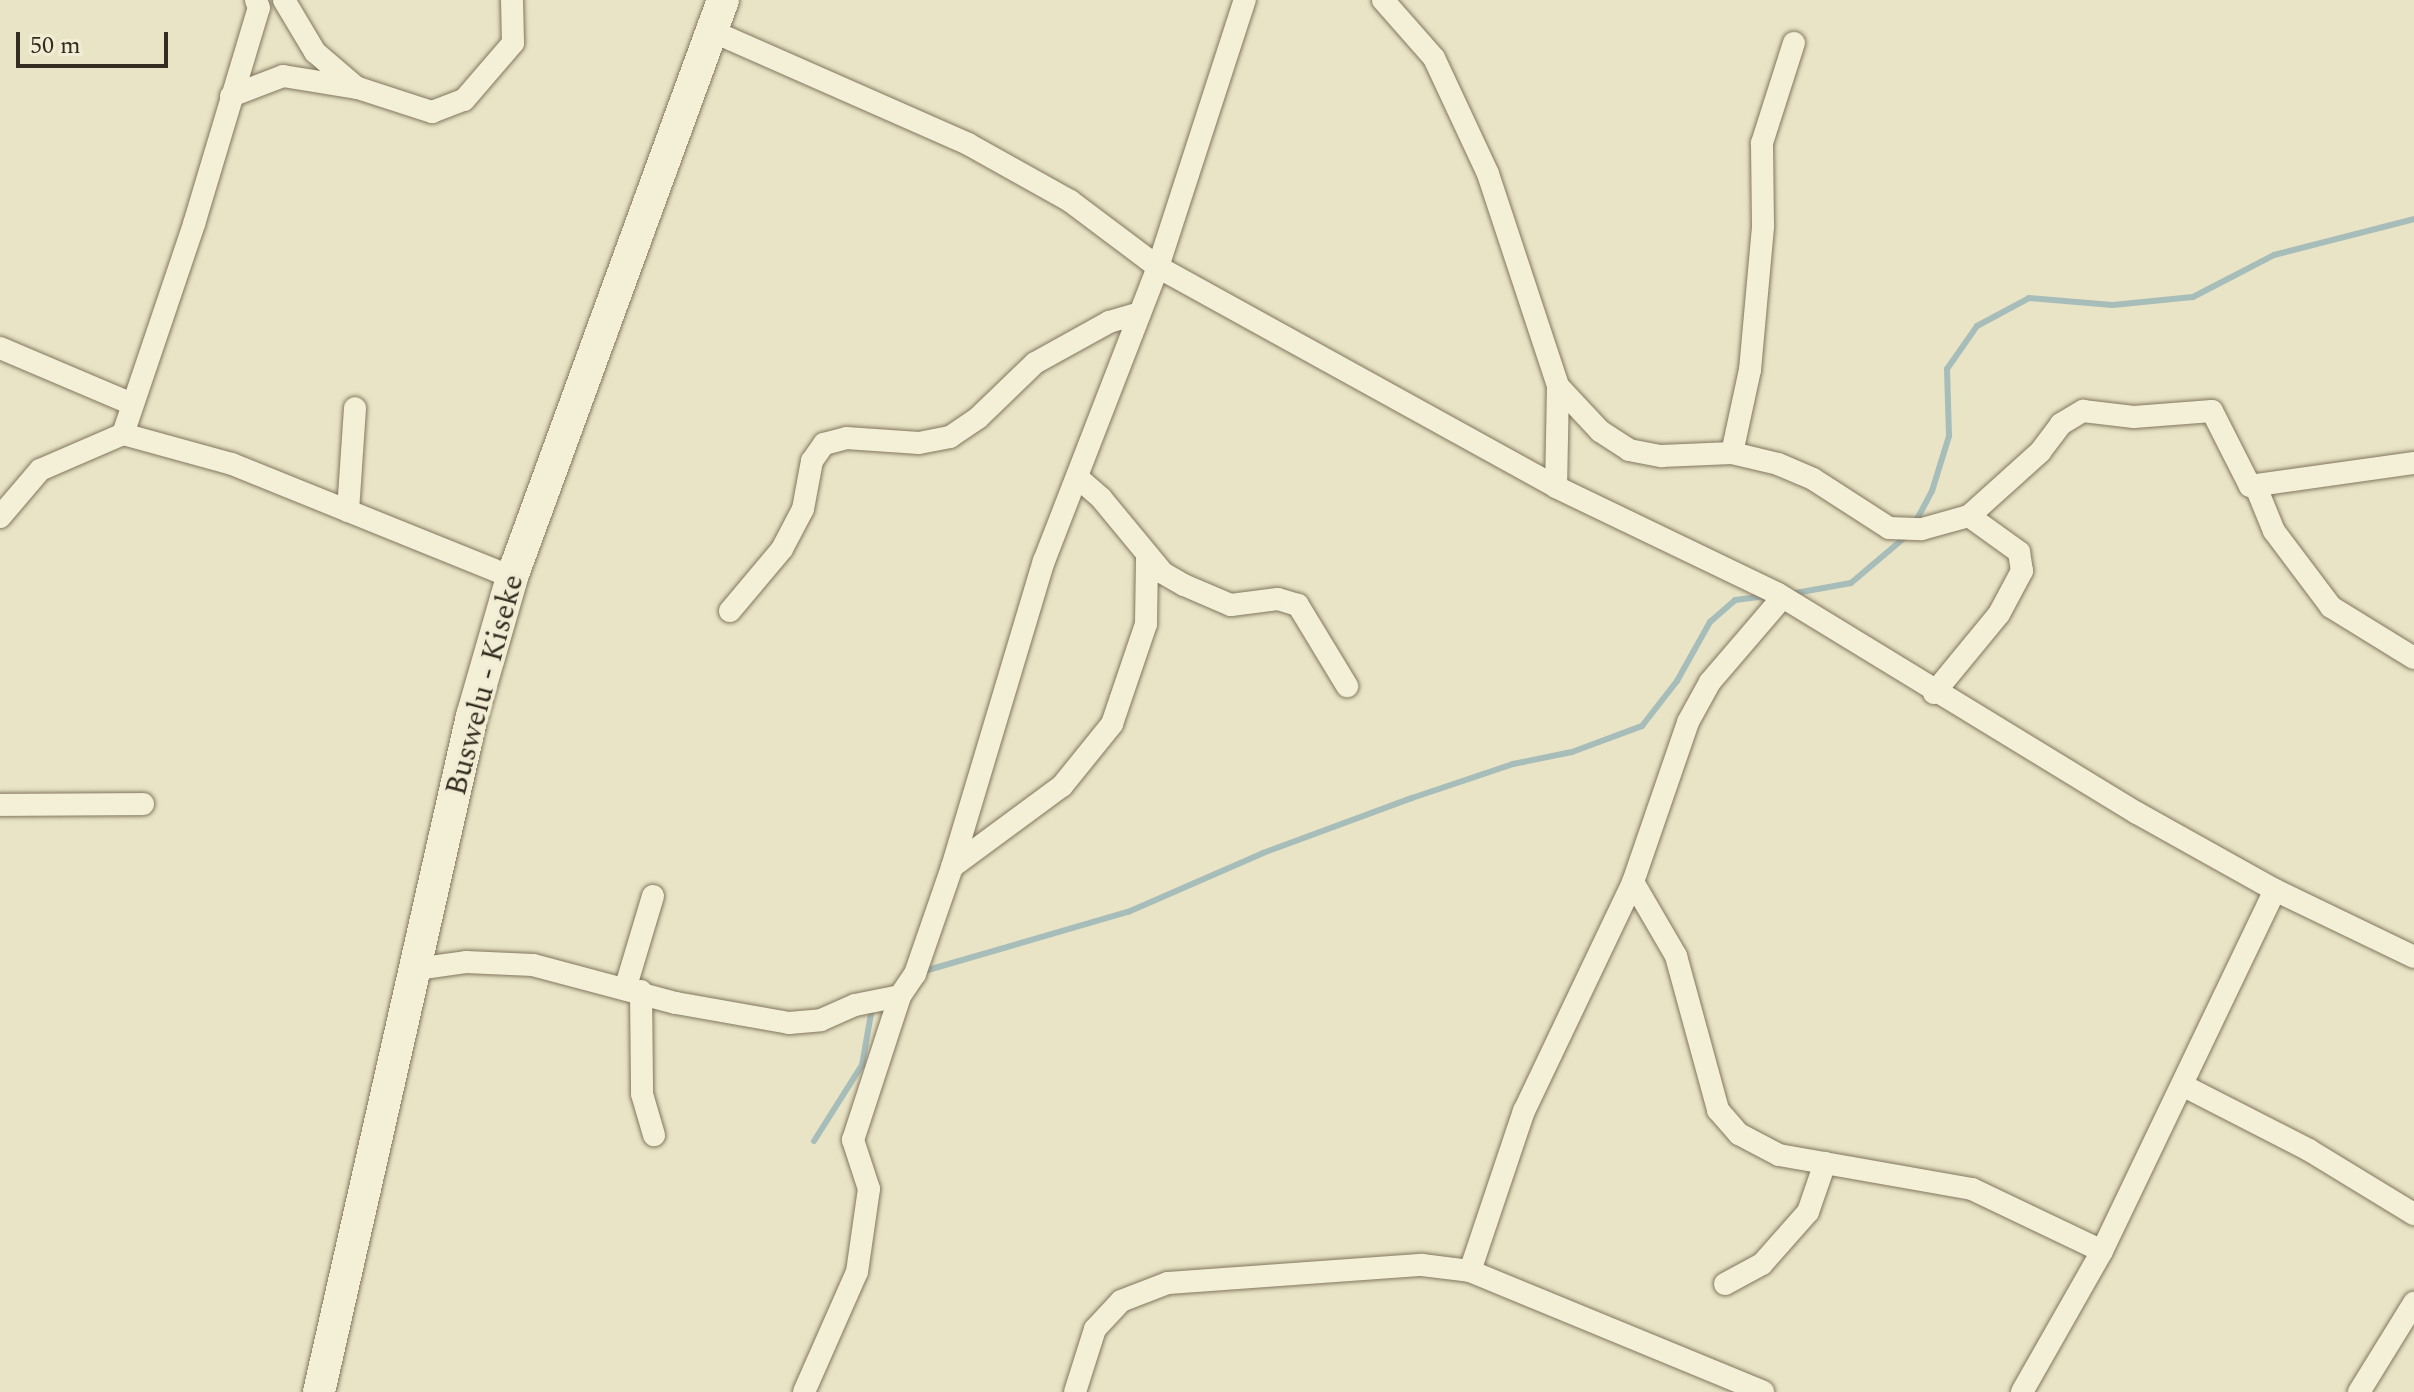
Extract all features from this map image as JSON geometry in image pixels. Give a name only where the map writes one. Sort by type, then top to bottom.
[{"type":"main road","name":"Buswelu - Kiseke","points":[[321,1380],[472,716],[512,577],[723,0]]},
{"type":"street","points":[[284,0],[315,52],[358,88]]},
{"type":"street","points":[[231,96],[283,76],[358,88],[432,112],[464,100],[513,43],[512,0]]},
{"type":"street","points":[[804,1392],[857,1272],[869,1189],[853,1140],[886,1051],[900,996],[915,974],[952,867],[1044,561],[1158,267],[1245,0]]},
{"type":"street","points":[[1383,0],[1434,58],[1475,146],[1558,386],[1556,487]]},
{"type":"street","points":[[123,434],[259,3]]},
{"type":"street","points":[[712,31],[968,144],[1070,201],[1158,267],[1556,487],[1786,600],[1934,693],[2275,890],[2414,957]]},
{"type":"street","points":[[1732,453],[1750,370],[1763,226],[1762,143],[1794,43]]},
{"type":"street","points":[[730,611],[766,573],[786,541],[803,509],[812,461],[824,444],[846,438],[919,443],[950,437],[973,423],[1035,363],[1109,322],[1140,313]]},
{"type":"street","points":[[0,348],[132,404]]},
{"type":"street","points":[[1558,386],[1600,431],[1629,450],[1661,456],[1732,453],[1797,471],[1889,528],[1922,529],[1969,516],[2040,452],[2061,424],[2083,411],[2134,417],[2212,411],[2230,438],[2243,479],[2256,487],[2274,531],[2331,607],[2414,658]]},
{"type":"street","points":[[348,511],[355,408]]},
{"type":"street","points":[[0,517],[40,470],[123,434],[232,464],[512,577]]},
{"type":"street","points":[[2256,487],[2414,463]]},
{"type":"street","points":[[1077,477],[1101,498],[1163,573],[1218,603],[1278,599],[1298,605],[1347,686]]},
{"type":"street","points":[[1934,693],[1999,614],[2022,571],[2019,552],[1969,516]]},
{"type":"street","points":[[952,867],[1062,786],[1112,724],[1146,624],[1147,557]]},
{"type":"street","points":[[1470,1271],[1539,1074],[1633,882],[1688,722],[1710,682],[1786,600]]},
{"type":"street","points":[[0,805],[143,804]]},
{"type":"street","points":[[1633,882],[1665,931],[1684,977],[1718,1110],[1739,1134],[1762,1148],[1825,1163],[1972,1189],[2102,1251]]},
{"type":"street","points":[[2022,1392],[2102,1251],[2275,890]]},
{"type":"street","points":[[653,896],[634,989],[642,1094],[654,1135]]},
{"type":"street","points":[[416,969],[466,962],[533,965],[634,989],[676,1003],[805,1024],[900,996]]},
{"type":"street","points":[[2182,1085],[2309,1150],[2414,1214]]},
{"type":"street","points":[[1725,1284],[1762,1264],[1808,1212],[1825,1163]]},
{"type":"street","points":[[1075,1392],[1095,1329],[1121,1301],[1168,1283],[1422,1265],[1470,1271],[1763,1392]]},
{"type":"street","points":[[2359,1392],[2414,1303]]},
{"type":"waterway","points":[[1915,523],[1932,491],[1949,436],[1947,369],[1977,326],[2029,298],[2113,305],[2193,297],[2274,255],[2414,219]]},
{"type":"waterway","points":[[1790,594],[1851,583],[1910,533]]},
{"type":"waterway","points":[[921,972],[1128,912],[1263,853],[1412,798],[1513,764],[1572,752],[1642,726],[1677,681],[1710,622],[1735,600],[1767,596]]},
{"type":"waterway","points":[[814,1141],[862,1065],[872,1008]]}]
